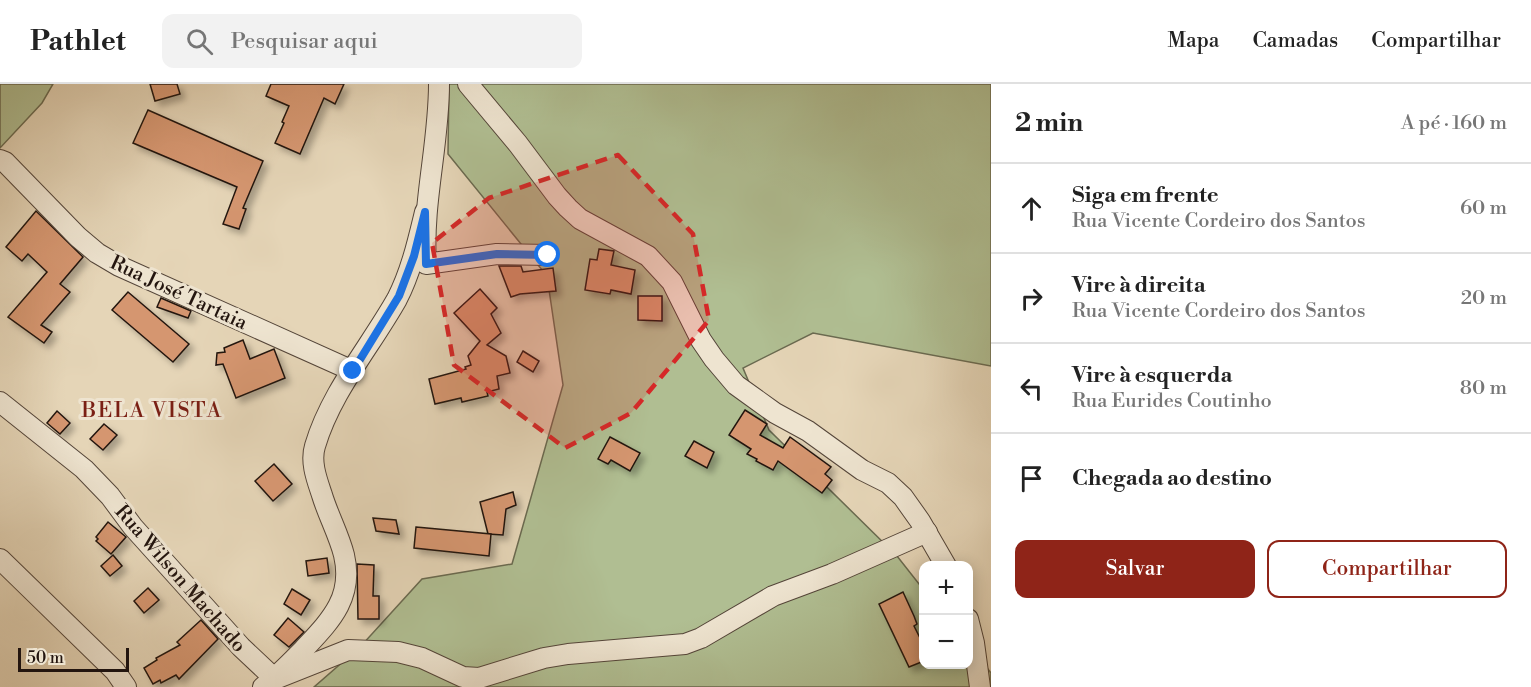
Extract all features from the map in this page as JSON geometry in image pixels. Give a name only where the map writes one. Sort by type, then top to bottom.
[{"type":"street","points":[[468,84],[568,208],[580,219],[648,256],[672,282],[701,340],[736,385],[775,413],[808,431],[862,470],[888,483],[903,497],[943,561]]},
{"type":"street","points":[[269,683],[331,621],[341,601],[347,581],[344,554],[326,510],[314,470],[314,449],[326,416],[399,296],[414,256],[425,212],[435,150],[436,86]]},
{"type":"street","name":"Rua José Tartaia","points":[[0,160],[5,162],[96,253],[128,270],[353,371]]},
{"type":"street","points":[[425,212],[426,264],[497,254],[548,255]]},
{"type":"street","name":"Rua Wilson Machado","points":[[0,402],[84,469],[110,496],[133,527],[241,647],[269,683]]},
{"type":"street","points":[[269,683],[348,650],[399,652],[422,658],[463,676],[479,678],[544,658],[568,654],[685,644],[701,638],[773,596],[832,574],[927,532]]},
{"type":"street","points":[[2,562],[115,672],[126,687]]},
{"type":"street","points":[[973,638],[980,687]]},
{"type":"highlighted area","points":[[618,155],[693,234],[709,320],[631,413],[565,448],[454,365],[432,243],[489,198]]},
{"type":"green space","points":[[0,84],[53,84],[42,103],[0,148]]},
{"type":"green space","points":[[449,84],[991,84],[991,366],[813,333],[743,368],[769,430],[897,556],[919,584],[919,669],[973,669],[973,650],[991,673],[991,687],[314,687],[361,646],[422,579],[512,564],[563,385],[547,276],[448,154]]},
{"type":"building","points":[[150,84],[177,84],[180,94],[155,101]]},
{"type":"building","points":[[271,84],[344,84],[335,104],[324,98],[300,154],[275,143],[289,106],[266,96]]},
{"type":"building","points":[[148,110],[263,161],[243,208],[246,209],[239,229],[223,224],[237,187],[133,143]]},
{"type":"building","points":[[36,211],[83,257],[60,284],[70,292],[41,325],[52,332],[44,343],[8,317],[47,272],[28,254],[22,261],[6,247]]},
{"type":"building","points":[[599,249],[614,251],[611,265],[635,270],[631,294],[611,290],[610,294],[585,290],[590,259],[597,260]]},
{"type":"building","points":[[499,266],[521,266],[523,272],[553,268],[556,291],[511,297]]},
{"type":"building","points":[[480,289],[497,308],[491,314],[501,333],[487,345],[506,356],[510,373],[497,376],[499,389],[487,392],[488,396],[462,402],[461,398],[435,404],[429,379],[466,369],[465,367],[471,365],[468,356],[480,341],[454,313]]},
{"type":"building","points":[[128,292],[189,344],[173,362],[112,310]]},
{"type":"building","points":[[638,296],[662,296],[662,321],[638,320]]},
{"type":"building","points":[[161,298],[191,311],[188,318],[157,307]]},
{"type":"building","points":[[243,340],[250,359],[274,349],[285,378],[236,398],[223,364],[216,365],[217,353],[225,352],[224,348]]},
{"type":"building","points":[[523,351],[539,361],[533,372],[517,362]]},
{"type":"building","points":[[745,410],[767,424],[760,435],[783,448],[790,437],[831,467],[825,474],[832,480],[822,493],[778,461],[773,470],[756,461],[757,459],[747,454],[751,449],[729,435]]},
{"type":"building","points":[[57,411],[70,423],[60,434],[47,423]]},
{"type":"building","points":[[104,424],[117,435],[103,450],[90,439]]},
{"type":"building","points":[[610,437],[640,453],[630,471],[611,460],[608,464],[598,459]]},
{"type":"building","points":[[694,441],[714,452],[707,468],[685,456]]},
{"type":"building","points":[[274,464],[292,484],[273,501],[255,481]]},
{"type":"building","points":[[513,492],[516,505],[506,509],[503,535],[488,534],[480,502]]},
{"type":"building","points":[[373,518],[396,520],[399,534],[376,531]]},
{"type":"building","points":[[108,522],[126,537],[111,554],[96,541],[98,539],[96,537]]},
{"type":"building","points":[[416,527],[491,534],[489,556],[414,548]]},
{"type":"building","points":[[113,555],[122,566],[110,576],[101,566]]},
{"type":"building","points":[[327,558],[329,573],[308,576],[306,561]]},
{"type":"building","points":[[357,564],[374,565],[373,596],[379,596],[379,619],[358,619]]},
{"type":"building","points":[[148,588],[159,600],[144,613],[134,601]]},
{"type":"building","points":[[292,589],[310,600],[301,615],[284,604]]},
{"type":"building","points":[[903,592],[917,624],[914,626],[919,636],[919,663],[909,667],[879,604]]},
{"type":"building","points":[[288,618],[304,632],[289,647],[274,635]]},
{"type":"building","points":[[201,620],[218,639],[179,679],[176,675],[161,683],[160,680],[153,684],[144,668],[157,660],[156,658],[180,645],[177,642]]},
{"type":"district","name":"BELA VISTA","points":[[152,410]]},
{"type":"route","points":[[353,371],[399,296],[414,256],[425,212],[426,264],[497,254],[548,255]]}]
